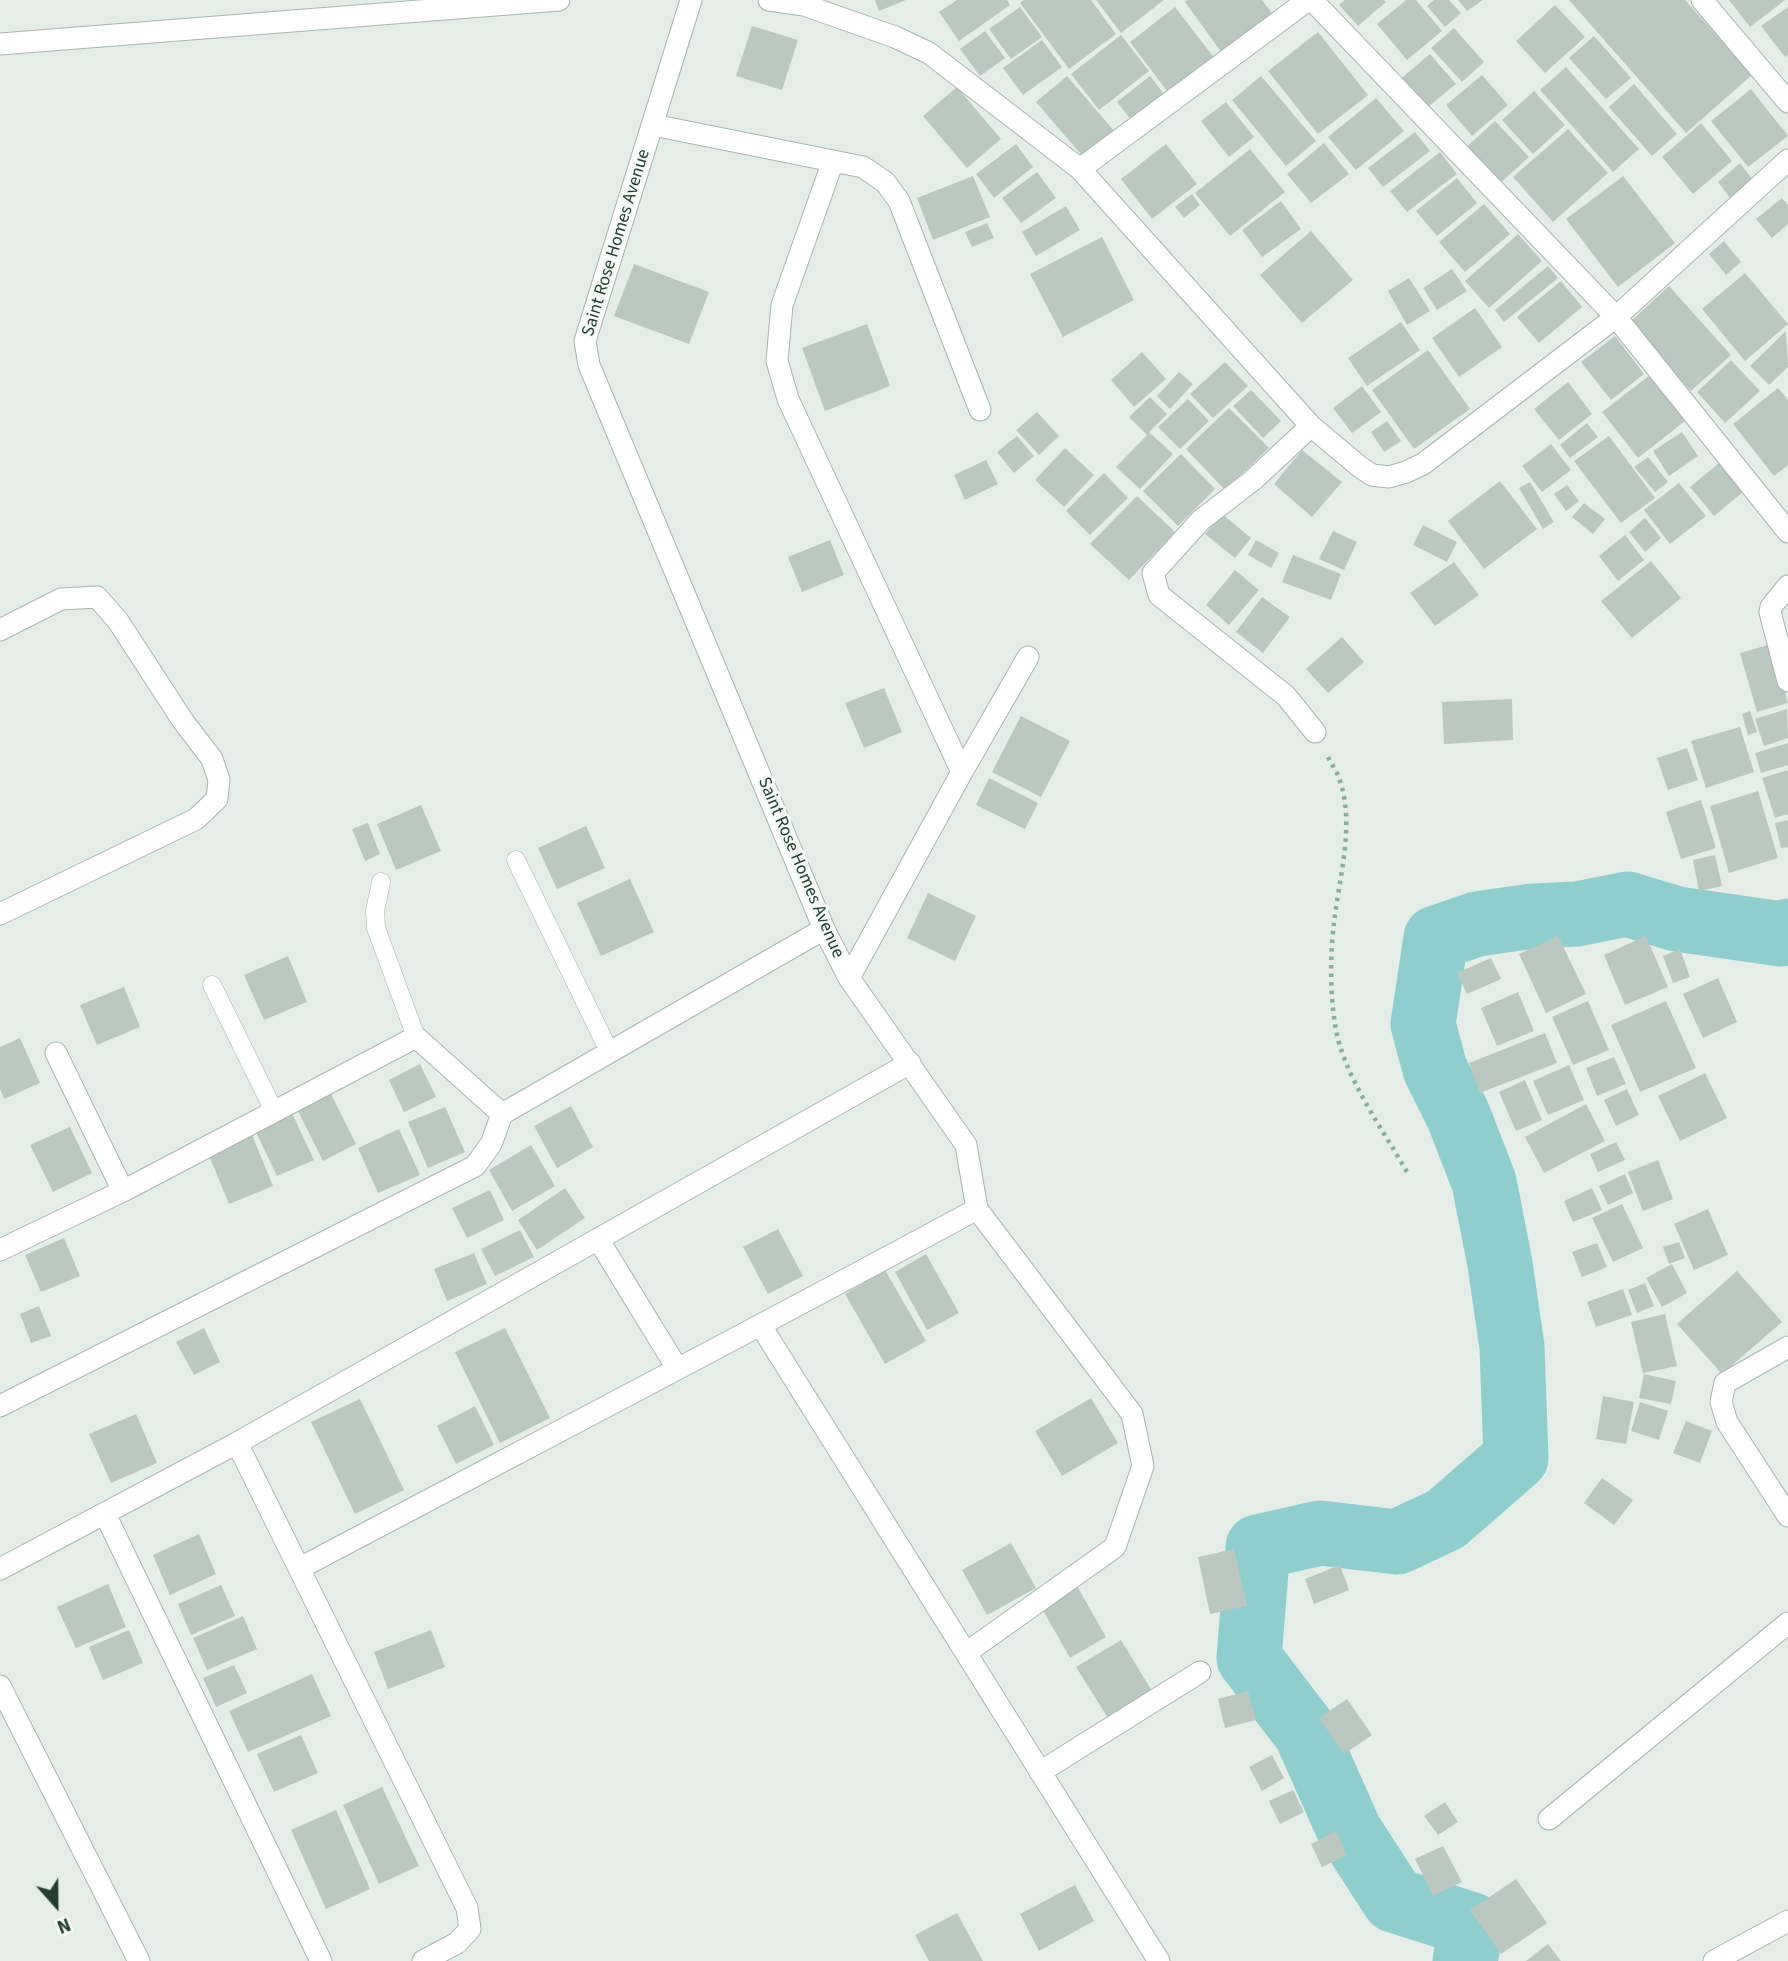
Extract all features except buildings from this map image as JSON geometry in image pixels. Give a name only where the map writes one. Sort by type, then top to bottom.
[{"type":"street","points":[[0,44],[559,0]]},
{"type":"street","name":"Saint Rose Homes Avenue","points":[[691,0],[585,341],[589,365],[824,929],[849,978],[966,1145],[976,1209],[1132,1414],[1143,1466],[1115,1547],[965,1653]]},
{"type":"street","points":[[769,0],[803,5],[895,37],[929,53],[1080,169],[1311,426],[1373,475],[1389,477],[1423,464],[1616,317],[1788,160]]},
{"type":"street","points":[[1080,169],[1310,0],[1616,317],[1788,532]]},
{"type":"street","points":[[1702,0],[1788,102]]},
{"type":"street","points":[[653,125],[863,167],[885,182],[900,201],[980,410]]},
{"type":"street","points":[[833,161],[782,305],[777,360],[788,399],[962,772]]},
{"type":"street","points":[[1311,426],[1253,480],[1201,520],[1153,573],[1159,595],[1286,696],[1315,732]]},
{"type":"street","points":[[1788,586],[1770,612],[1788,681]]},
{"type":"street","points":[[0,630],[61,599],[97,597],[118,621],[212,759],[219,780],[217,800],[196,819],[0,914]]},
{"type":"street","points":[[849,978],[1028,657]]},
{"type":"street","points":[[0,1406],[475,1166],[491,1144],[502,1114],[824,929]]},
{"type":"street","points":[[0,1250],[123,1191],[416,1037],[502,1114]]},
{"type":"street","points":[[56,1053],[123,1191]]},
{"type":"street","points":[[0,1569],[237,1443],[909,1063]]},
{"type":"street","points":[[299,1568],[761,1326],[976,1209]]},
{"type":"street","points":[[598,1239],[677,1368]]},
{"type":"street","points":[[761,1326],[1158,1961]]},
{"type":"street","points":[[1788,1347],[1725,1383],[1721,1402],[1727,1422],[1788,1516]]},
{"type":"street","points":[[237,1443],[467,1908],[470,1929],[457,1943],[423,1961]]},
{"type":"street","points":[[105,1514],[321,1961]]},
{"type":"street","points":[[1549,1819],[1788,1623]]},
{"type":"street","points":[[1040,1772],[1200,1672]]},
{"type":"street","points":[[0,1686],[139,1961]]},
{"type":"street","points":[[1714,1961],[1788,1921]]},
{"type":"lane","points":[[516,860],[610,1051]]},
{"type":"lane","points":[[380,882],[375,911],[376,928],[416,1037]]},
{"type":"lane","points":[[212,985],[274,1111]]},
{"type":"path","points":[[1315,732],[1340,780],[1346,808],[1343,860],[1334,927],[1332,987],[1335,1026],[1347,1065],[1407,1172]]},
{"type":"waterway","points":[[1465,1961],[1472,1925],[1394,1900],[1350,1832],[1306,1733],[1249,1658],[1258,1547],[1320,1533],[1397,1542],[1446,1519],[1516,1458],[1512,1347],[1484,1182],[1458,1115],[1435,1069],[1423,1024],[1436,938],[1477,924],[1533,916],[1577,914],[1627,904],[1677,919],[1781,934],[1788,931]]}]
